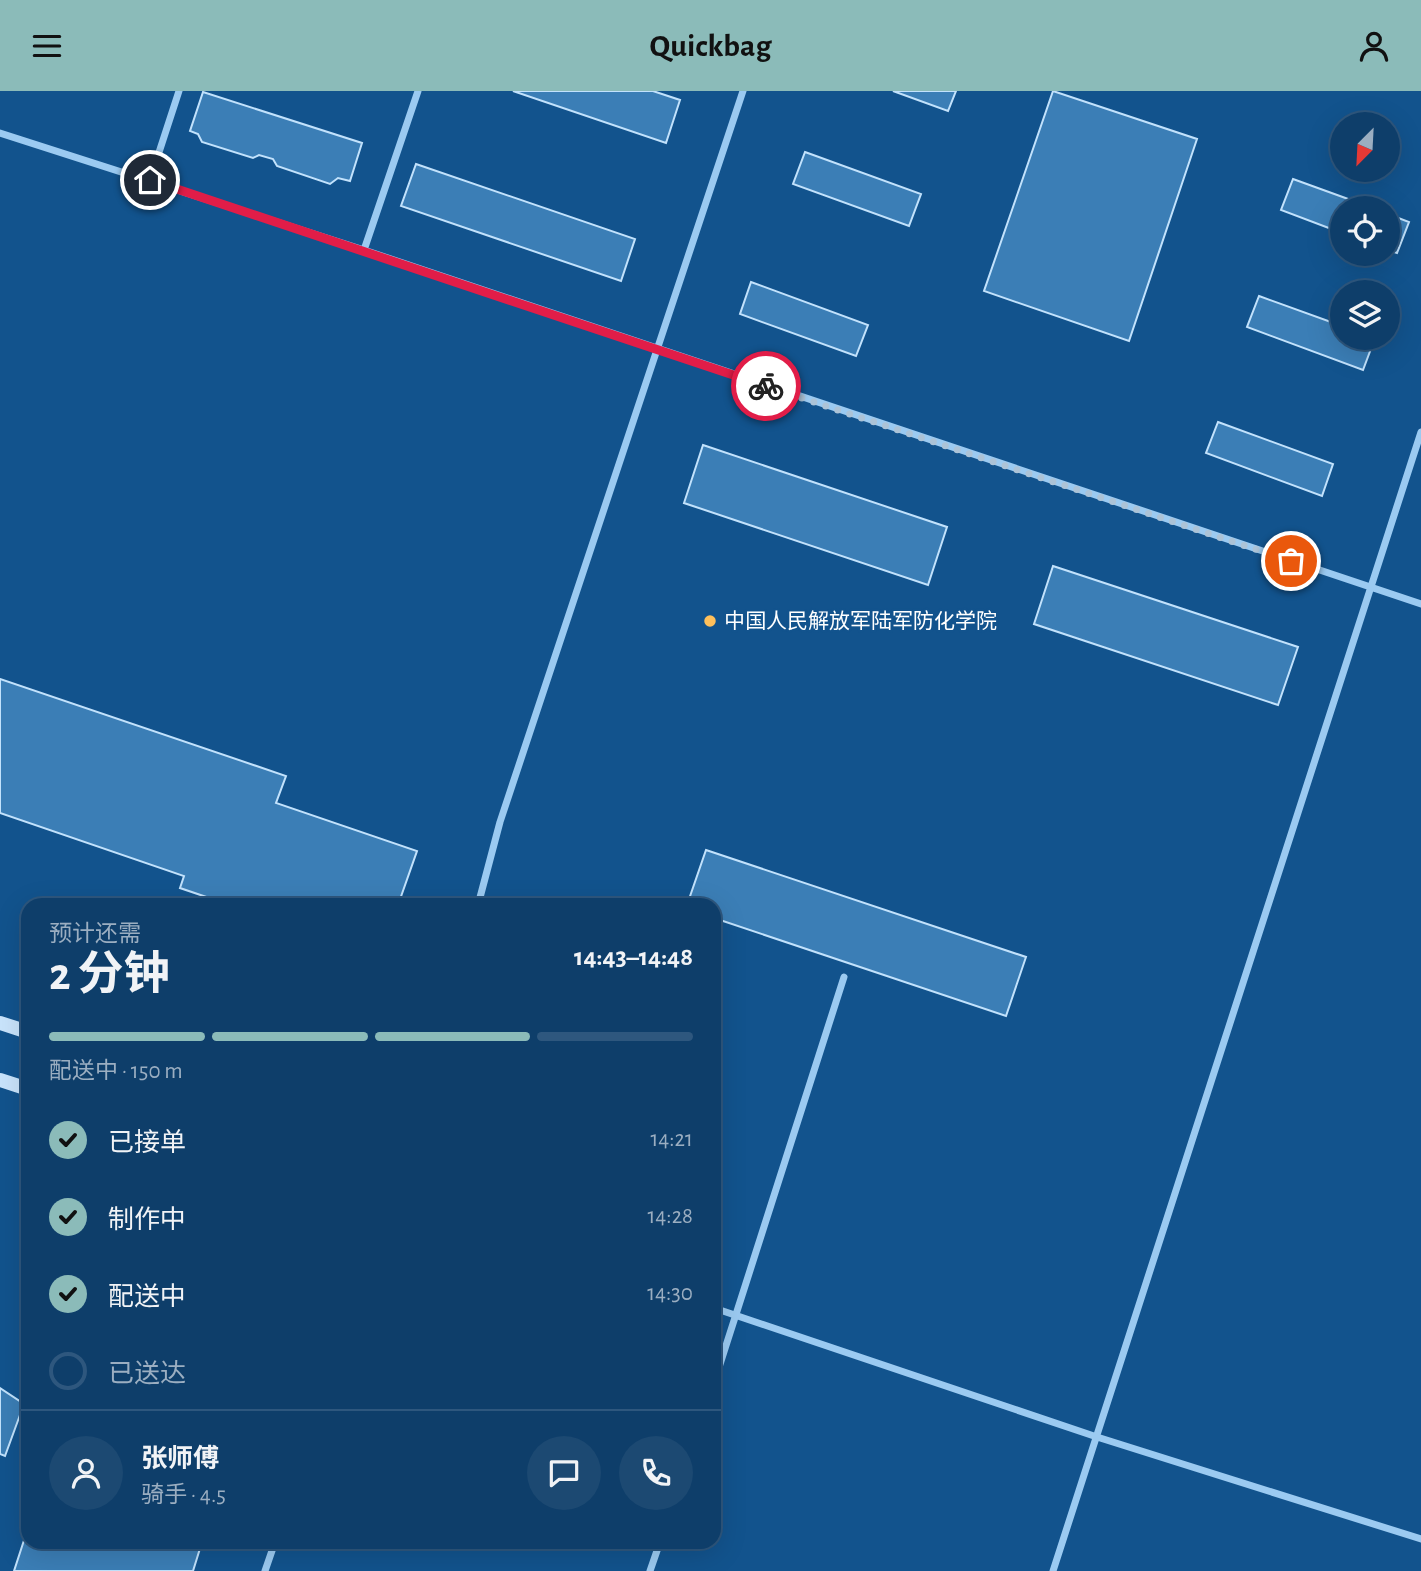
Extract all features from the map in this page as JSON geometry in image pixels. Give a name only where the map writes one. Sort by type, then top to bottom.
[{"type":"street","points":[[150,180],[179,91]]},
{"type":"street","points":[[364,250],[418,91]]},
{"type":"street","points":[[480,898],[500,822],[743,91]]},
{"type":"street","points":[[0,133],[364,250],[1421,604]]},
{"type":"street","points":[[1053,1571],[1421,432]]},
{"type":"street","points":[[721,1362],[844,977]]},
{"type":"street","points":[[0,1023],[21,1030]]},
{"type":"street","points":[[0,1080],[21,1087]]},
{"type":"street","points":[[721,1311],[1097,1437],[1421,1539]]},
{"type":"street","points":[[265,1571],[273,1549]]},
{"type":"street","points":[[650,1571],[658,1549]]},
{"type":"building","points":[[513,91],[653,91],[680,100],[666,143]]},
{"type":"building","points":[[893,91],[956,91],[948,111]]},
{"type":"building","points":[[1053,91],[1197,139],[1129,341],[984,291]]},
{"type":"building","points":[[203,92],[362,143],[350,181],[338,178],[330,184],[277,166],[273,159],[259,155],[253,158],[202,142],[198,134],[190,131]]},
{"type":"building","points":[[805,152],[921,194],[909,226],[793,184]]},
{"type":"building","points":[[416,164],[635,239],[621,281],[401,206]]},
{"type":"building","points":[[1293,179],[1340,196],[1330,196],[1330,228],[1281,210]]},
{"type":"building","points":[[1400,219],[1409,222],[1400,245]]},
{"type":"building","points":[[751,282],[868,325],[856,356],[740,314]]},
{"type":"building","points":[[1259,296],[1330,322],[1330,350],[1370,350],[1363,370],[1247,327]]},
{"type":"building","points":[[1218,422],[1333,464],[1322,496],[1206,453]]},
{"type":"building","points":[[703,445],[947,527],[928,585],[684,503]]},
{"type":"building","points":[[1053,566],[1298,647],[1278,705],[1034,624]]},
{"type":"building","points":[[0,679],[286,776],[276,803],[417,851],[400,898],[209,898],[180,888],[184,876],[0,813]]},
{"type":"building","points":[[706,850],[1026,957],[1006,1016],[721,920],[721,898],[689,898]]},
{"type":"building","points":[[0,1388],[21,1402],[21,1412],[5,1456],[0,1454]]},
{"type":"building","points":[[21,1549],[200,1549],[193,1571],[14,1571]]},
{"type":"way so far","points":[[766,386],[1291,561]]},
{"type":"place","name":"中国人民解放军陆军防化学院","points":[[710,621]]},
{"type":"route","points":[[150,180],[766,386]]}]
